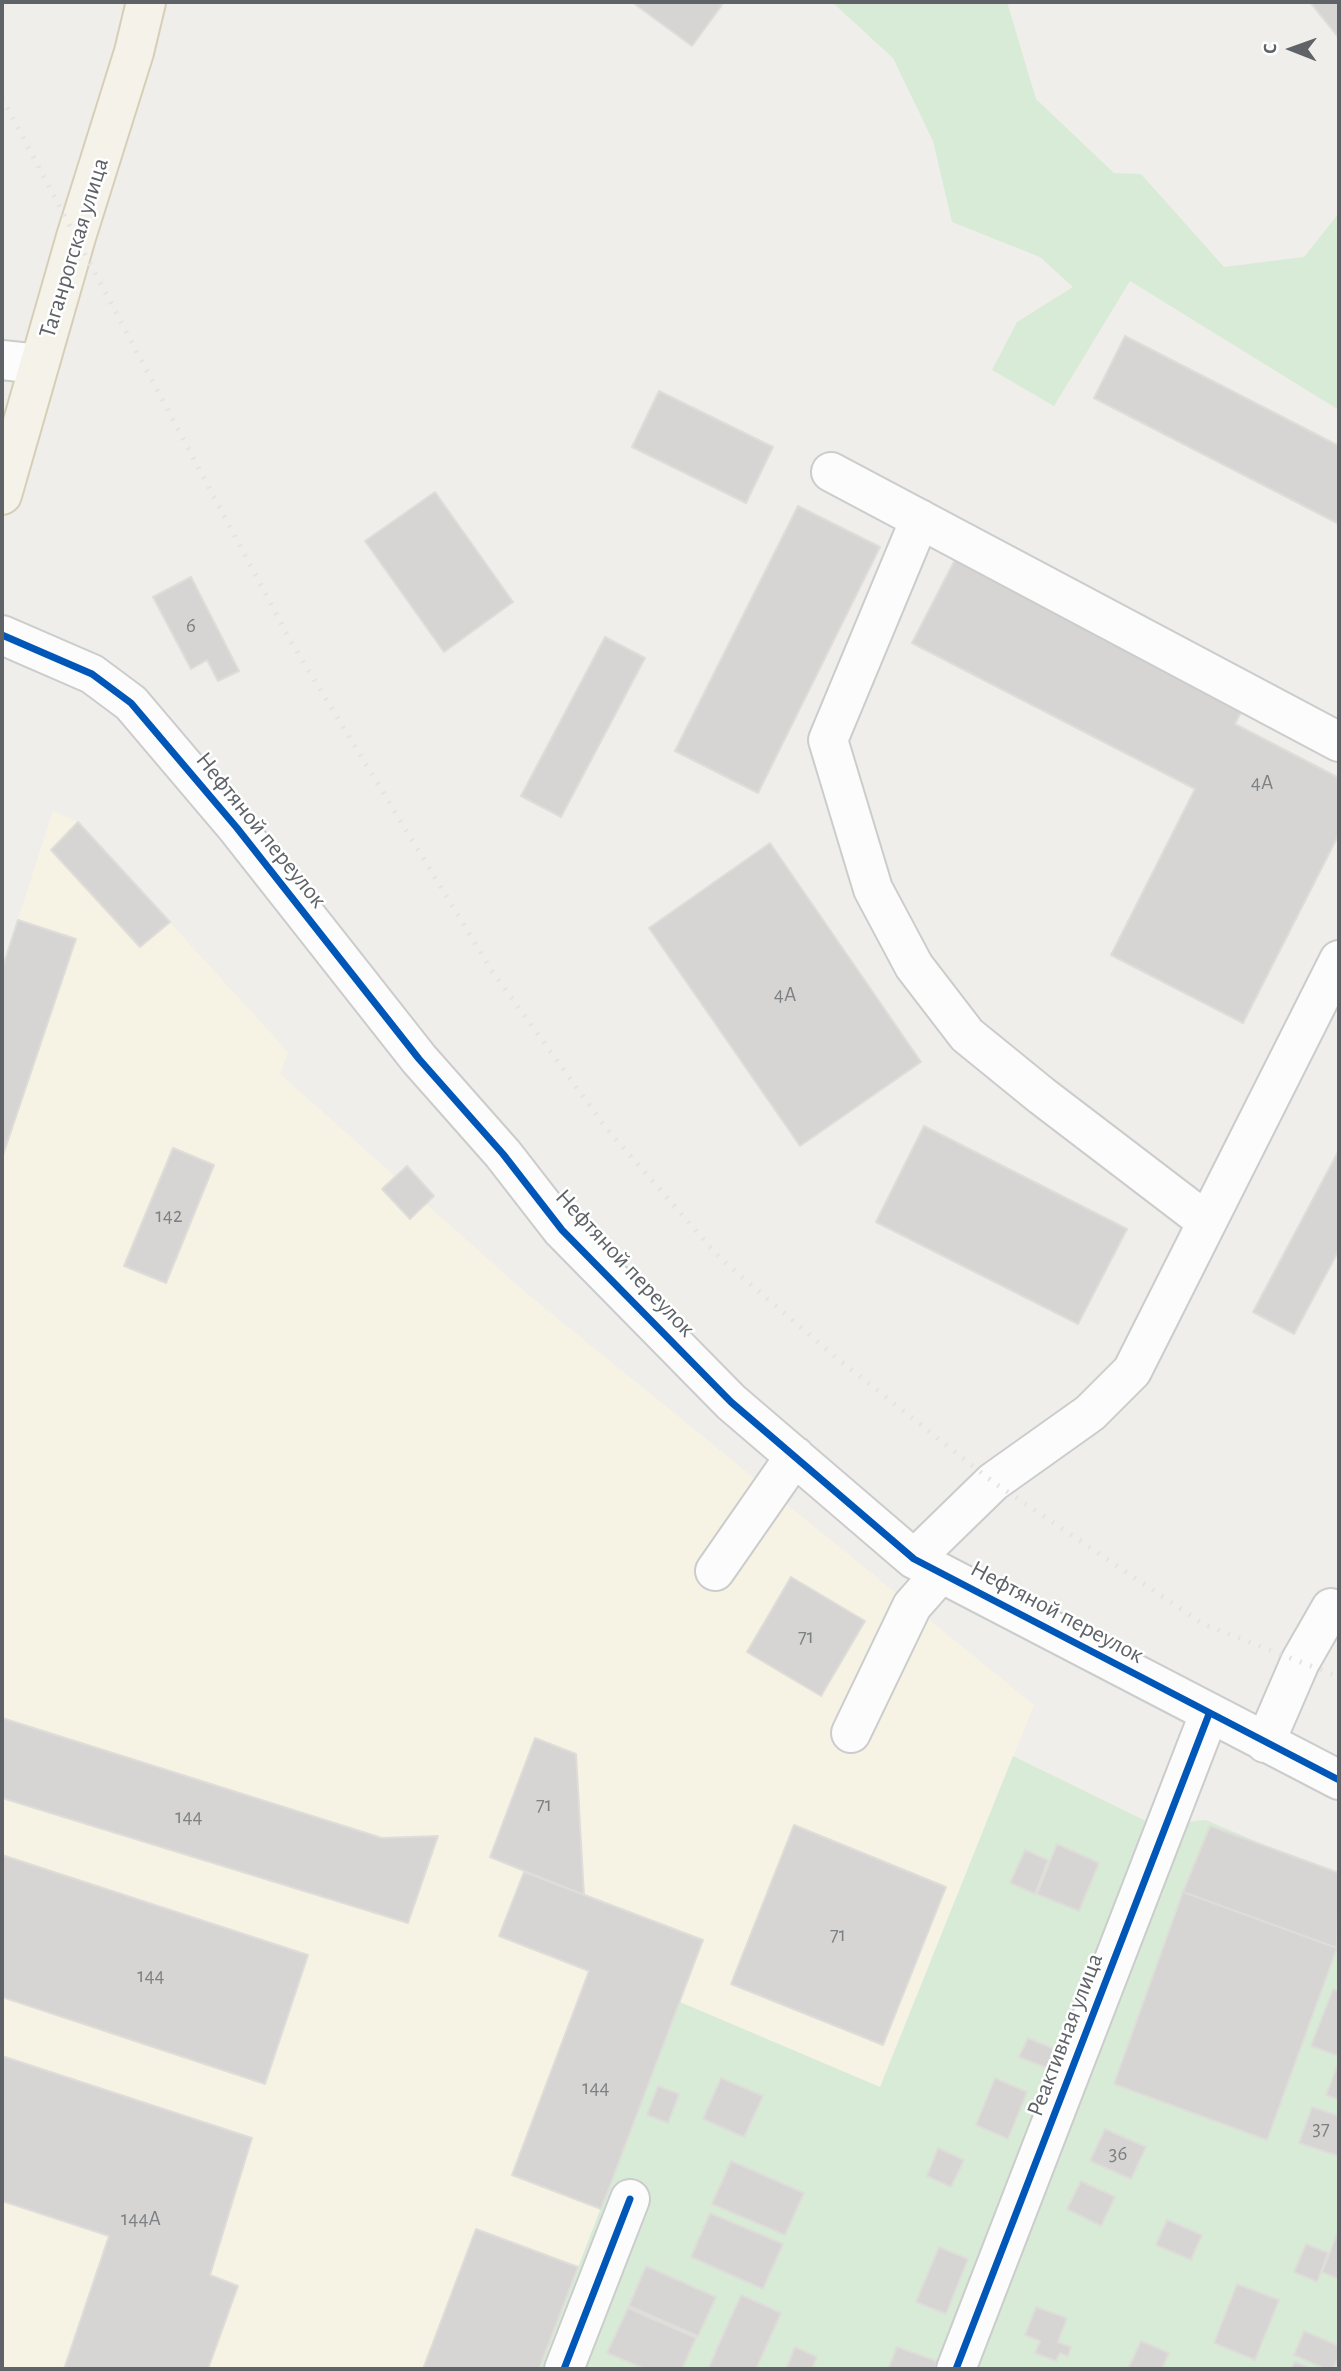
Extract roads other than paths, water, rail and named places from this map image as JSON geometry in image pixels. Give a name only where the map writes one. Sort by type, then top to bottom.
[{"type":"main road","name":"Таганрогская улица","points":[[2,495],[20,363],[134,52],[146,2]]},
{"type":"street","points":[[831,472],[1339,742]]},
{"type":"street","points":[[920,519],[828,740],[873,889],[914,966],[967,1035],[1207,1222]]},
{"type":"street","name":"Нефтяной переулок","points":[[2,635],[92,674],[131,703],[237,828],[419,1059],[503,1154],[562,1230],[731,1402],[928,1566],[1339,1780]]},
{"type":"street","points":[[851,1733],[912,1606],[928,1566],[993,1482],[1090,1413],[1132,1371],[1339,960]]},
{"type":"street","points":[[715,1571],[795,1456]]},
{"type":"street","points":[[1265,1743],[1300,1661],[1331,1608]]},
{"type":"street","name":"Реактивная улица","points":[[956,2369],[1209,1714]]},
{"type":"street","points":[[564,2369],[629,2199]]},
{"type":"railway","points":[[2,98],[290,640],[492,971],[606,1128],[720,1258],[833,1355],[993,1482],[1203,1624],[1339,1677]]}]
